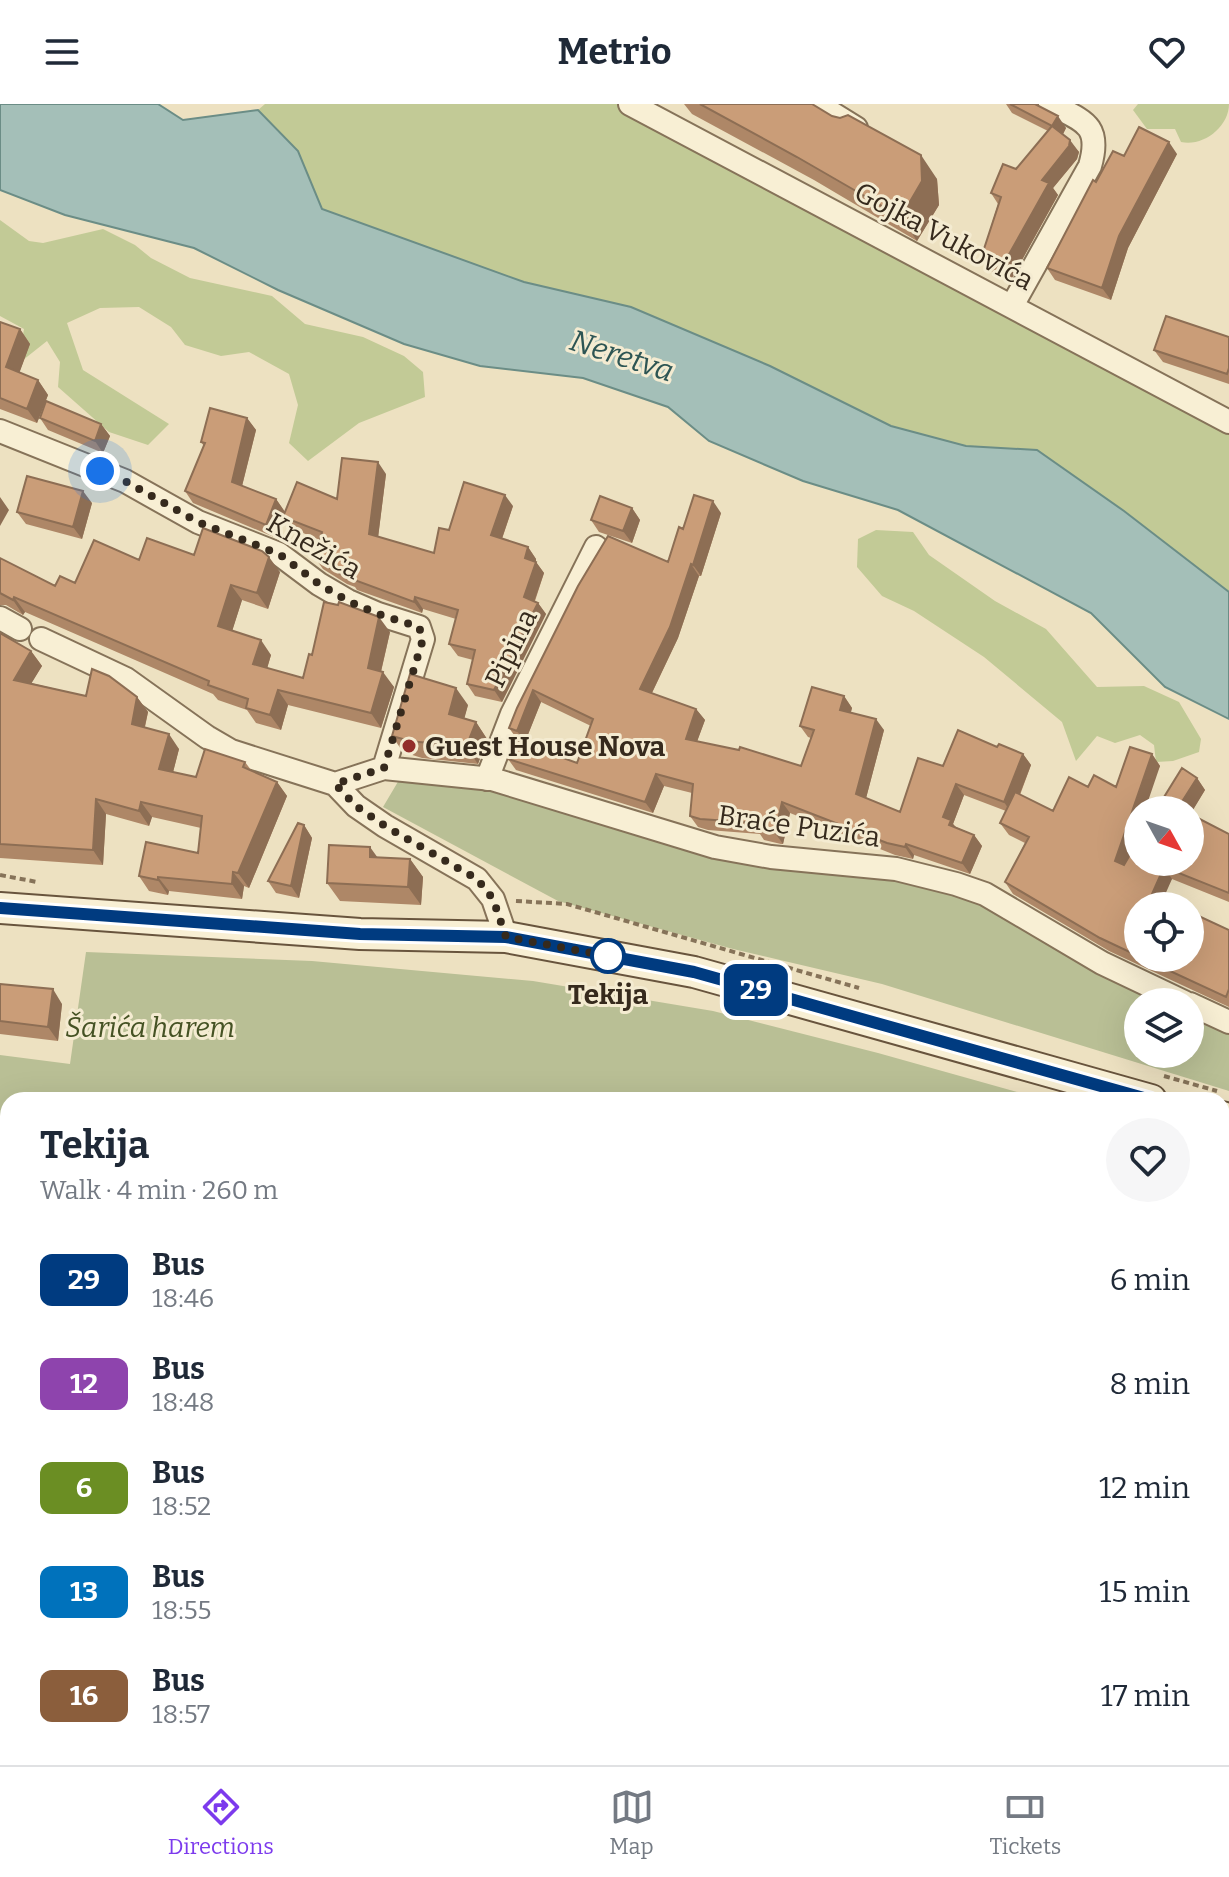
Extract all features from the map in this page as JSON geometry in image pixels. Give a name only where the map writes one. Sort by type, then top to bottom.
[{"type":"street","name":"Gojka Vukovića","points":[[630,104],[658,111],[1229,422]]},
{"type":"street","points":[[817,104],[856,128]]},
{"type":"street","points":[[1012,306],[1090,166],[1096,146],[1089,127],[1050,104]]},
{"type":"street","name":"Knežića","points":[[0,431],[125,481],[198,522],[279,554],[348,601],[419,627],[423,639],[384,768]]},
{"type":"street","name":"Pipina","points":[[487,779],[517,702],[596,547]]},
{"type":"street","points":[[0,618],[126,679],[231,751],[335,784],[356,806],[385,826],[477,879],[493,899],[506,937]]},
{"type":"street","points":[[335,784],[384,768]]},
{"type":"street","name":"Braće Puzića","points":[[384,768],[487,779],[715,847],[771,857],[896,869],[956,884],[985,894],[1102,963],[1155,988]]},
{"type":"street","points":[[0,908],[360,934],[506,937],[694,972],[1122,1092]]},
{"type":"street","points":[[1204,1010],[1229,1022]]},
{"type":"green space","points":[[265,104],[630,104],[1229,422],[1229,592],[1124,511],[1037,450],[966,446],[891,426],[770,366],[631,307],[524,282],[322,209],[298,151],[258,110]]},
{"type":"green space","points":[[1138,104],[1229,104],[1225,120],[1213,134],[1189,143],[1181,142],[1175,129],[1147,129],[1133,110]]},
{"type":"green space","points":[[0,220],[29,241],[43,243],[103,229],[190,278],[272,296],[305,324],[363,337],[404,356],[423,372],[425,397],[359,423],[308,461],[289,443],[298,405],[289,374],[249,352],[221,356],[185,345],[171,327],[139,307],[100,308],[67,323],[83,370],[169,424],[148,445],[109,432],[58,387],[60,362],[47,341],[18,364],[24,329],[0,316]]},
{"type":"green space","points":[[876,530],[913,532],[929,555],[995,601],[1046,629],[1097,687],[1144,686],[1179,702],[1201,739],[1199,752],[1173,761],[1156,762],[1154,745],[1140,735],[1115,743],[1097,736],[1076,761],[1062,722],[984,657],[914,611],[882,596],[857,567],[858,539]]},
{"type":"green space","points":[[399,780],[491,785],[687,847],[923,881],[979,898],[1107,978],[1130,988],[1124,988],[1124,1059],[882,984],[733,949],[558,901],[383,807]]},
{"type":"green space","name":"Šarića harem","points":[[86,952],[312,961],[533,981],[713,1011],[1017,1092],[0,1092],[0,1055],[70,1064]]},
{"type":"green space","points":[[1204,1021],[1229,1032],[1229,1091],[1154,1068],[1204,1068]]},
{"type":"water","name":"Neretva","points":[[0,104],[158,104],[183,120],[258,110],[298,151],[322,209],[524,282],[631,307],[770,366],[891,426],[966,446],[1037,450],[1124,511],[1229,592],[1229,719],[1165,687],[1091,613],[898,510],[803,481],[709,441],[668,407],[583,378],[480,366],[404,344],[278,290],[194,248],[65,215],[0,190]]},
{"type":"building","points":[[700,104],[812,104],[832,116],[840,118],[848,115],[921,155],[922,181],[901,217]]},
{"type":"building","points":[[1010,104],[1035,104],[1058,116],[1052,126]]},
{"type":"building","points":[[1052,126],[1070,140],[1069,146],[1042,180],[1049,183],[1003,265],[981,258],[1001,197],[991,193],[1003,164],[1016,169]]},
{"type":"building","points":[[1139,127],[1169,142],[1119,236],[1102,288],[1047,268],[1093,180],[1096,182],[1113,151],[1124,156]]},
{"type":"building","points":[[1166,316],[1229,337],[1227,374],[1154,350]]},
{"type":"building","points":[[0,322],[20,329],[6,367],[38,380],[27,409],[0,398]]},
{"type":"building","points":[[46,401],[101,424],[95,441],[40,418]]},
{"type":"building","points":[[210,408],[247,418],[232,482],[276,499],[266,525],[185,491],[205,443],[201,442]]},
{"type":"building","points":[[342,458],[378,462],[369,534],[434,553],[439,528],[449,530],[464,482],[505,495],[491,535],[528,547],[525,558],[536,562],[524,597],[538,603],[494,690],[467,684],[475,650],[449,644],[458,610],[415,597],[414,602],[339,573],[315,558],[322,532],[283,517],[297,482],[337,499]]},
{"type":"building","points":[[27,476],[83,491],[73,527],[17,512]]},
{"type":"building","points":[[694,495],[713,501],[670,627],[640,689],[696,709],[686,739],[739,750],[740,747],[801,766],[814,730],[800,726],[812,687],[844,696],[840,710],[876,719],[856,794],[900,812],[918,758],[943,766],[958,730],[997,747],[999,744],[1023,754],[1004,802],[956,784],[943,817],[951,820],[949,825],[974,835],[962,863],[906,844],[905,847],[887,843],[782,802],[775,833],[756,828],[757,823],[690,816],[693,784],[656,774],[645,802],[508,759],[514,740],[577,763],[593,719],[533,690],[517,731],[509,728],[517,708],[578,586],[608,536],[668,562],[679,527],[683,529]]},
{"type":"building","points":[[600,496],[632,508],[623,531],[591,520]]},
{"type":"building","points":[[203,528],[262,551],[269,557],[257,593],[231,585],[218,626],[261,640],[253,664],[303,678],[309,654],[312,655],[324,602],[338,605],[339,602],[379,617],[368,668],[383,672],[371,713],[278,690],[270,715],[246,708],[248,699],[208,685],[209,681],[0,593],[0,558],[55,586],[60,576],[75,583],[94,540],[139,560],[147,538],[194,555]]},
{"type":"building","points":[[0,633],[31,651],[14,680],[86,696],[92,669],[109,676],[137,697],[132,724],[169,734],[159,769],[196,777],[205,749],[245,762],[243,767],[277,782],[238,873],[233,872],[232,884],[139,876],[146,842],[198,853],[202,816],[141,802],[139,811],[96,799],[93,850],[0,844]]},
{"type":"building","points":[[410,674],[456,688],[449,714],[476,722],[466,747],[392,736]]},
{"type":"building","points":[[1130,747],[1152,754],[1137,796],[1124,796],[1124,835],[1115,861],[1124,865],[1124,876],[1160,876],[1153,892],[1124,892],[1124,949],[1005,882],[1029,837],[1000,823],[1015,792],[1053,811],[1069,777],[1088,787],[1094,775],[1116,787]]},
{"type":"building","points":[[1182,768],[1197,778],[1186,796],[1165,796]]},
{"type":"building","points":[[1204,821],[1229,834],[1229,893],[1186,876],[1204,876]]},
{"type":"building","points":[[298,823],[304,825],[291,886],[268,881]]},
{"type":"building","points":[[329,845],[370,847],[370,857],[410,859],[408,887],[327,883]]},
{"type":"building","points":[[1204,918],[1229,930],[1229,989],[1226,997],[1172,972],[1204,972]]},
{"type":"building","points":[[0,984],[53,989],[48,1027],[0,1021]]},
{"type":"bus line","name":"29","points":[[0,908],[360,934],[506,937],[694,972],[1117,1092]]},
{"type":"place","name":"Guest House Nova","points":[[409,746]]},
{"type":"place","name":"Tekija","points":[[608,956]]},
{"type":"route","points":[[100,471],[125,481],[198,522],[279,554],[348,601],[419,627],[423,639],[384,768],[335,784],[356,806],[385,826],[477,879],[493,899],[506,937],[608,956]]}]
